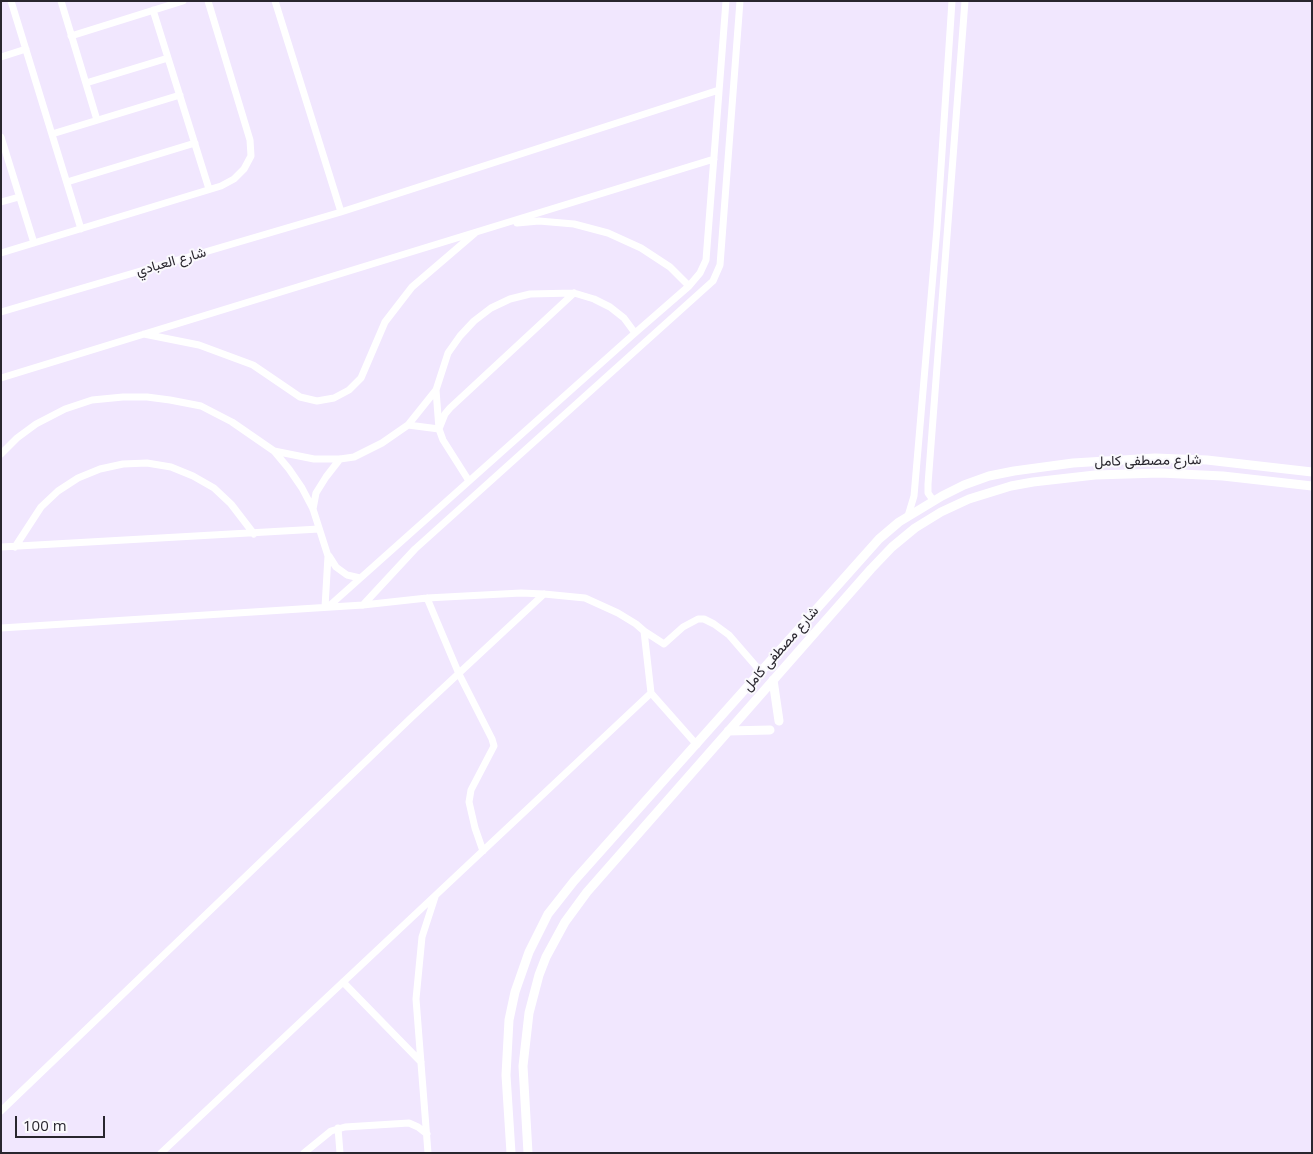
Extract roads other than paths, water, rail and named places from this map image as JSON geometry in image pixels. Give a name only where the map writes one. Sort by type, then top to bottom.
[{"type":"street","points":[[11,1],[81,229]]},
{"type":"street","points":[[61,1],[97,120]]},
{"type":"street","points":[[71,36],[183,1]]},
{"type":"street","points":[[1,253],[222,186],[234,179],[244,169],[251,156],[250,140],[208,1]]},
{"type":"street","points":[[275,1],[341,212]]},
{"type":"street","points":[[327,607],[689,286],[700,273],[706,260],[726,1]]},
{"type":"street","points":[[363,605],[415,549],[713,281],[720,265],[740,1]]},
{"type":"street","points":[[908,516],[914,496],[937,228],[952,1]]},
{"type":"street","points":[[933,500],[928,493],[928,484],[965,1]]},
{"type":"street","points":[[153,10],[209,190]]},
{"type":"street","points":[[1,57],[26,49]]},
{"type":"street","points":[[86,83],[168,58]]},
{"type":"street","name":"شارع العبادي","points":[[1,312],[341,212],[719,90]]},
{"type":"street","points":[[52,134],[180,95]]},
{"type":"street","points":[[1,137],[34,243]]},
{"type":"street","points":[[67,182],[195,143]]},
{"type":"street","points":[[1,378],[714,159]]},
{"type":"street","points":[[1,202],[20,196]]},
{"type":"street","points":[[503,224],[548,222],[574,224],[608,234],[641,248],[670,267],[689,286]]},
{"type":"street","points":[[143,334],[199,345],[253,365],[300,397],[317,400],[334,398],[349,390],[361,378],[385,322],[412,287],[477,232]]},
{"type":"street","points":[[274,451],[314,459],[340,459],[354,457],[382,444],[408,425],[436,390],[448,353],[460,336],[474,321],[491,308],[510,299],[530,294],[574,293],[594,299],[610,307],[624,318],[635,333]]},
{"type":"street","points":[[439,429],[445,414],[450,408],[574,293]]},
{"type":"street","points":[[436,390],[439,429],[443,440],[469,481]]},
{"type":"street","points":[[1,454],[17,438],[36,424],[92,400],[123,397],[170,400],[201,406],[232,422],[274,451],[302,488],[312,509],[328,556],[336,567],[347,575],[360,578]]},
{"type":"street","points":[[408,425],[439,429]]},
{"type":"street","name":"شارع مصطفى كامل","points":[[511,1153],[506,1075],[509,1020],[515,992],[529,952],[545,920],[574,881],[873,545],[908,516],[933,500],[958,488],[989,476],[1043,466],[1129,459],[1181,458],[1312,472]]},
{"type":"street","points":[[312,509],[316,493],[340,459]]},
{"type":"street","points":[[15,547],[41,508],[58,491],[78,478],[123,464],[147,463],[171,467],[193,476],[214,488],[232,504],[254,534]]},
{"type":"street","points":[[1081,463],[1082,476]]},
{"type":"street","name":"شارع مصطفى كامل","points":[[528,1153],[523,1074],[524,1049],[533,994],[546,957],[565,922],[587,892],[892,547],[916,528],[941,512],[990,491],[1033,482],[1128,473],[1192,474],[1312,486]]},
{"type":"street","points":[[1,548],[319,529]]},
{"type":"street","points":[[327,607],[328,556]]},
{"type":"street","points":[[1,628],[363,605],[427,598],[521,593],[544,594],[585,598],[618,613],[664,644],[683,627],[698,619],[704,619],[728,635],[761,672]]},
{"type":"street","points":[[1,1111],[544,594]]},
{"type":"street","points":[[427,598],[459,674],[494,746],[471,790],[469,802],[482,851]]},
{"type":"street","points":[[644,631],[650,693],[697,745]]},
{"type":"street","points":[[774,680],[775,701],[779,721]]},
{"type":"street","points":[[744,691],[755,701]]},
{"type":"street","points":[[161,1153],[650,693]]},
{"type":"street","points":[[736,700],[747,710]]},
{"type":"street","points":[[728,731],[770,730]]},
{"type":"street","points":[[428,1153],[416,999],[422,937],[436,894]]},
{"type":"street","points":[[343,982],[421,1062]]},
{"type":"street","points":[[506,1075],[523,1074]]},
{"type":"street","points":[[304,1153],[324,1135],[338,1128],[408,1123],[418,1127],[427,1134]]},
{"type":"street","points":[[338,1128],[340,1153]]}]
